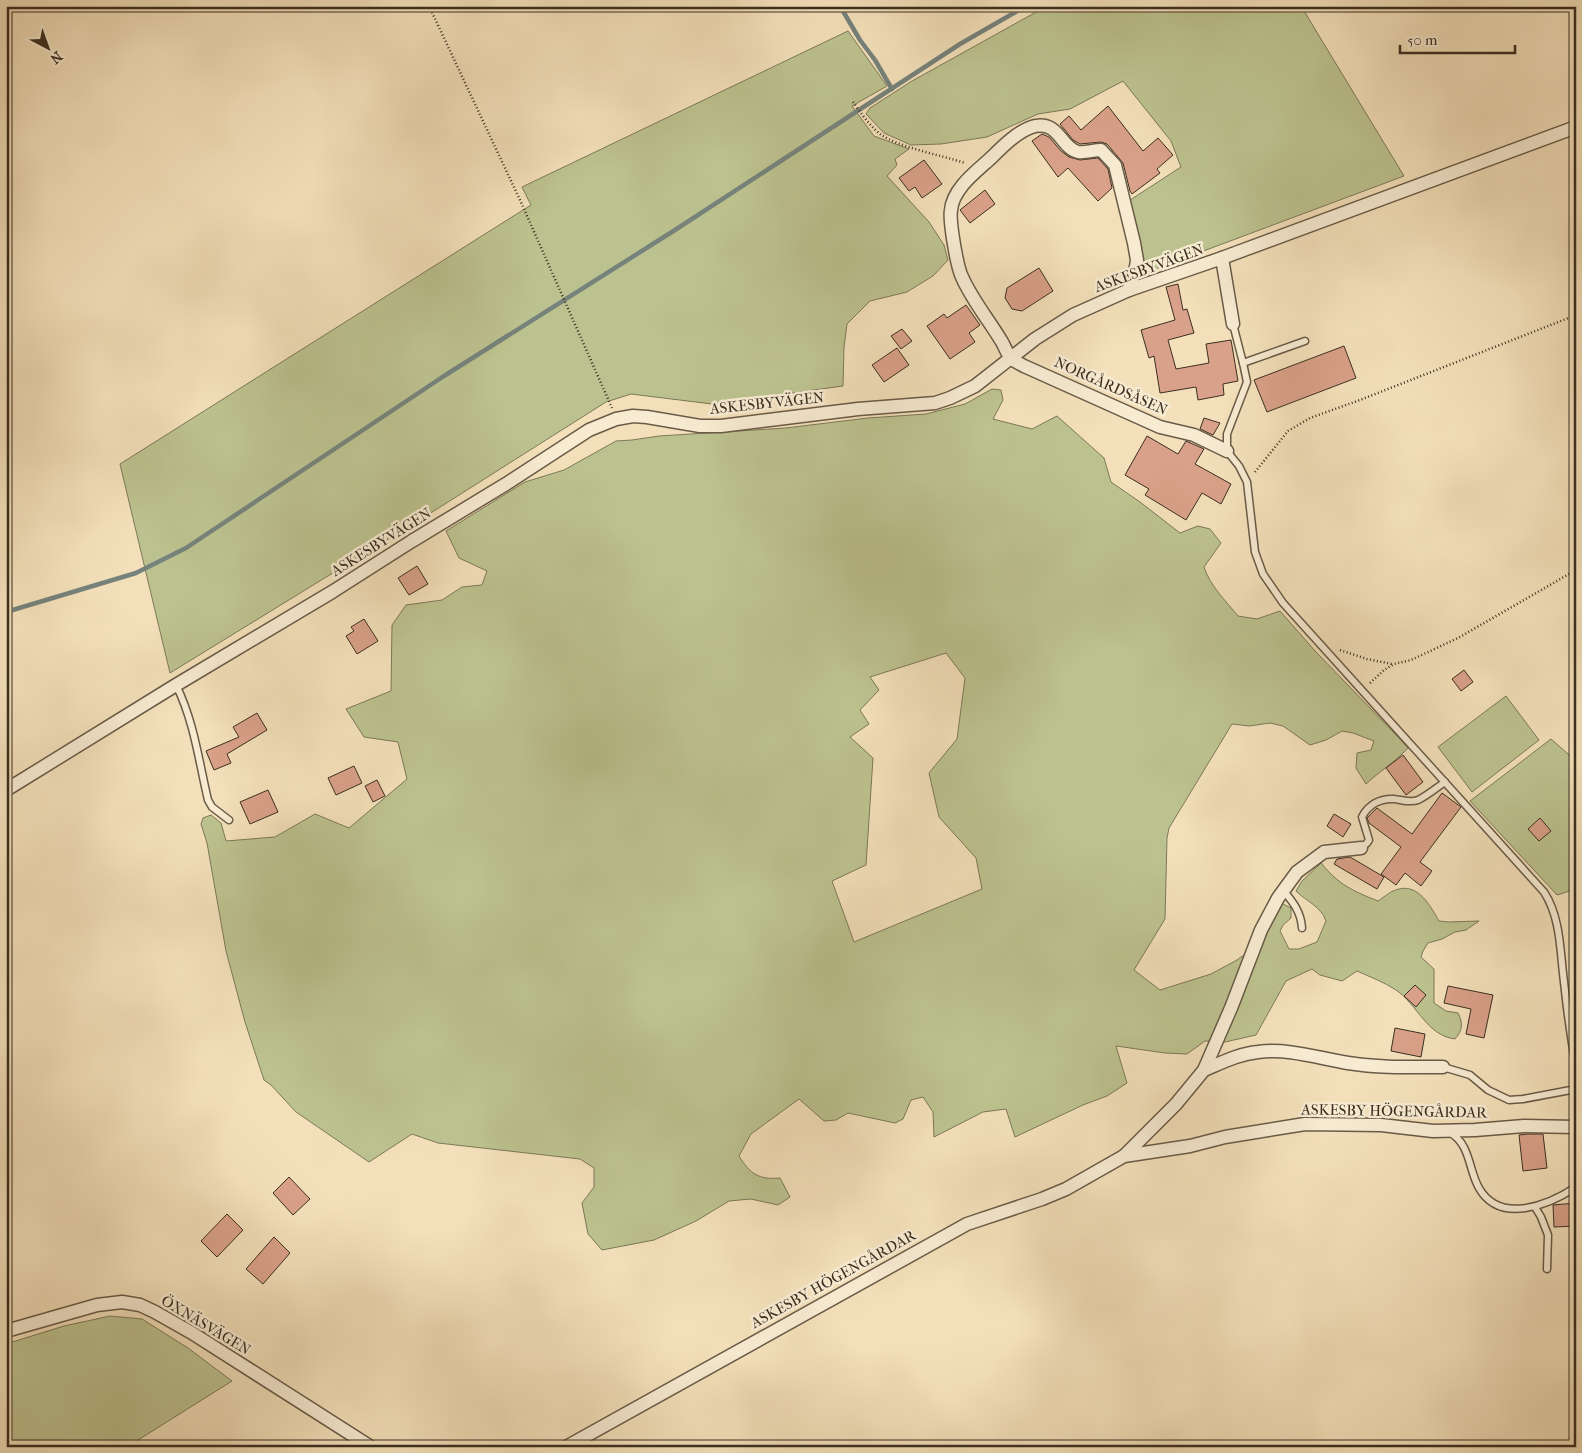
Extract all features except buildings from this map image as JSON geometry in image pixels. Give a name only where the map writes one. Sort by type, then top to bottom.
[{"type":"street","points":[[1011,358],[961,275],[953,236],[951,210],[957,194],[970,178],[1013,139],[1034,127],[1048,127],[1078,152],[1101,150],[1115,165],[1137,260],[1129,290]]},
{"type":"street","name":"ASKESBYVÄGEN","points":[[6,790],[332,592],[589,430],[616,419],[633,416],[700,426],[721,426],[858,409],[935,403],[964,393],[992,374],[1053,326],[1129,290],[1222,258],[1576,127]]},
{"type":"street","points":[[1222,258],[1233,324]]},
{"type":"street","name":"NORGÅRDSÅSEN","points":[[1011,358],[1024,366],[1160,427],[1194,435],[1227,451]]},
{"type":"street","name":"ASKESBY HÖGENGÅRDAR","points":[[566,1447],[967,1224],[1066,1189],[1124,1156],[1176,1104],[1204,1070],[1231,1008],[1261,930],[1284,890],[1298,872],[1324,852],[1361,848]]},
{"type":"street","name":"ASKESBY HÖGENGÅRDAR","points":[[1204,1070],[1246,1054],[1270,1051],[1362,1065],[1443,1067]]},
{"type":"street","name":"ASKESBY HÖGENGÅRDAR","points":[[1124,1156],[1190,1146],[1225,1137],[1305,1124],[1381,1125],[1445,1131],[1524,1126],[1576,1127]]},
{"type":"street","name":"ÖXNÄSVÄGEN","points":[[6,1331],[97,1305],[122,1302],[140,1305],[192,1333],[371,1447]]},
{"type":"lane","points":[[1233,324],[1247,382],[1227,434],[1227,451],[1239,466],[1247,482],[1255,552],[1264,574],[1283,603],[1544,892],[1557,922],[1576,1067]]},
{"type":"lane","points":[[1243,363],[1305,341]]},
{"type":"lane","points":[[176,685],[184,704],[208,800],[212,806],[229,820]]},
{"type":"lane","points":[[1361,848],[1369,840],[1362,817],[1371,805],[1383,800],[1418,800],[1444,782]]},
{"type":"lane","points":[[1284,890],[1298,910],[1302,928]]},
{"type":"lane","points":[[1443,1067],[1470,1075],[1488,1090],[1508,1100],[1576,1089]]},
{"type":"lane","points":[[1445,1131],[1454,1135],[1462,1142],[1480,1189],[1491,1202],[1502,1207],[1535,1207],[1576,1187]]},
{"type":"lane","points":[[1535,1207],[1548,1235],[1547,1269]]},
{"type":"path","points":[[429,6],[520,200],[616,419]]},
{"type":"path","points":[[853,102],[863,117],[882,135],[905,146],[981,167]]},
{"type":"path","points":[[1247,482],[1288,431],[1310,418],[1576,315]]},
{"type":"path","points":[[1363,691],[1384,670],[1394,664],[1411,660],[1458,638],[1576,570]]},
{"type":"path","points":[[1323,647],[1327,645],[1367,659],[1394,664]]},
{"type":"green space","points":[[1047,6],[1301,6],[1404,176],[1142,274],[1127,202],[1181,167],[1171,141],[1123,81],[1070,109],[1038,114],[987,137],[941,144],[911,145],[884,133],[866,114],[870,108],[912,81]]},
{"type":"green space","points":[[848,31],[887,86],[852,106],[874,136],[909,149],[895,159],[897,165],[887,176],[929,222],[944,245],[948,260],[933,276],[907,292],[870,301],[847,324],[844,347],[843,386],[712,404],[631,394],[606,402],[437,509],[170,673],[120,464],[531,205],[522,187]]},
{"type":"green space","points":[[992,389],[1001,390],[1003,400],[993,419],[1032,429],[1057,416],[1104,458],[1111,482],[1180,533],[1198,526],[1210,529],[1221,543],[1204,567],[1214,587],[1238,616],[1257,619],[1280,611],[1316,652],[1408,748],[1366,784],[1356,768],[1357,753],[1371,750],[1374,741],[1342,731],[1326,740],[1310,745],[1283,726],[1270,723],[1249,726],[1232,724],[1169,828],[1167,838],[1165,919],[1134,970],[1160,990],[1211,974],[1237,960],[1255,947],[1281,903],[1291,908],[1291,918],[1283,925],[1280,931],[1289,949],[1299,949],[1317,942],[1326,921],[1324,916],[1296,891],[1302,881],[1321,863],[1334,877],[1347,886],[1378,901],[1394,891],[1406,888],[1413,890],[1424,898],[1439,921],[1479,921],[1466,930],[1455,932],[1442,939],[1428,943],[1421,957],[1434,969],[1434,1003],[1446,1011],[1458,1013],[1460,1017],[1461,1029],[1455,1039],[1437,1032],[1429,1026],[1404,996],[1382,982],[1357,971],[1342,981],[1320,975],[1312,969],[1286,981],[1256,1035],[1225,1042],[1205,1041],[1187,1054],[1116,1046],[1127,1083],[1107,1096],[1083,1105],[1015,1137],[1006,1109],[983,1112],[934,1137],[933,1112],[923,1097],[911,1100],[903,1119],[895,1123],[848,1113],[836,1120],[824,1121],[799,1099],[751,1134],[739,1156],[751,1171],[761,1177],[780,1178],[790,1197],[778,1205],[751,1199],[729,1201],[696,1221],[654,1240],[602,1250],[588,1234],[582,1203],[594,1187],[594,1168],[580,1159],[438,1143],[412,1134],[369,1162],[296,1112],[264,1080],[245,1022],[226,951],[207,843],[201,824],[203,818],[211,815],[221,823],[226,841],[275,837],[315,814],[349,828],[407,779],[398,742],[364,737],[346,709],[391,691],[392,625],[406,605],[442,600],[462,587],[482,585],[487,571],[459,558],[446,531],[525,482],[564,470],[616,441],[659,436],[786,428],[868,418],[926,414],[965,404]],"holes":[[[946,653],[965,678],[957,739],[929,773],[939,817],[976,858],[982,889],[854,942],[832,881],[866,865],[873,758],[850,737],[869,724],[860,710],[879,690],[870,677]]]},
{"type":"green space","points":[[1506,696],[1539,740],[1472,792],[1438,747]]},
{"type":"green space","points":[[1551,739],[1576,761],[1576,889],[1557,895],[1470,801]]},
{"type":"green space","points":[[110,1316],[142,1319],[188,1348],[232,1381],[127,1447],[6,1447],[6,1344],[64,1326]]},
{"type":"waterway","points":[[840,6],[892,89]]},
{"type":"waterway","points":[[6,612],[136,573],[186,548],[444,376],[675,230],[960,44],[1026,6]]}]
